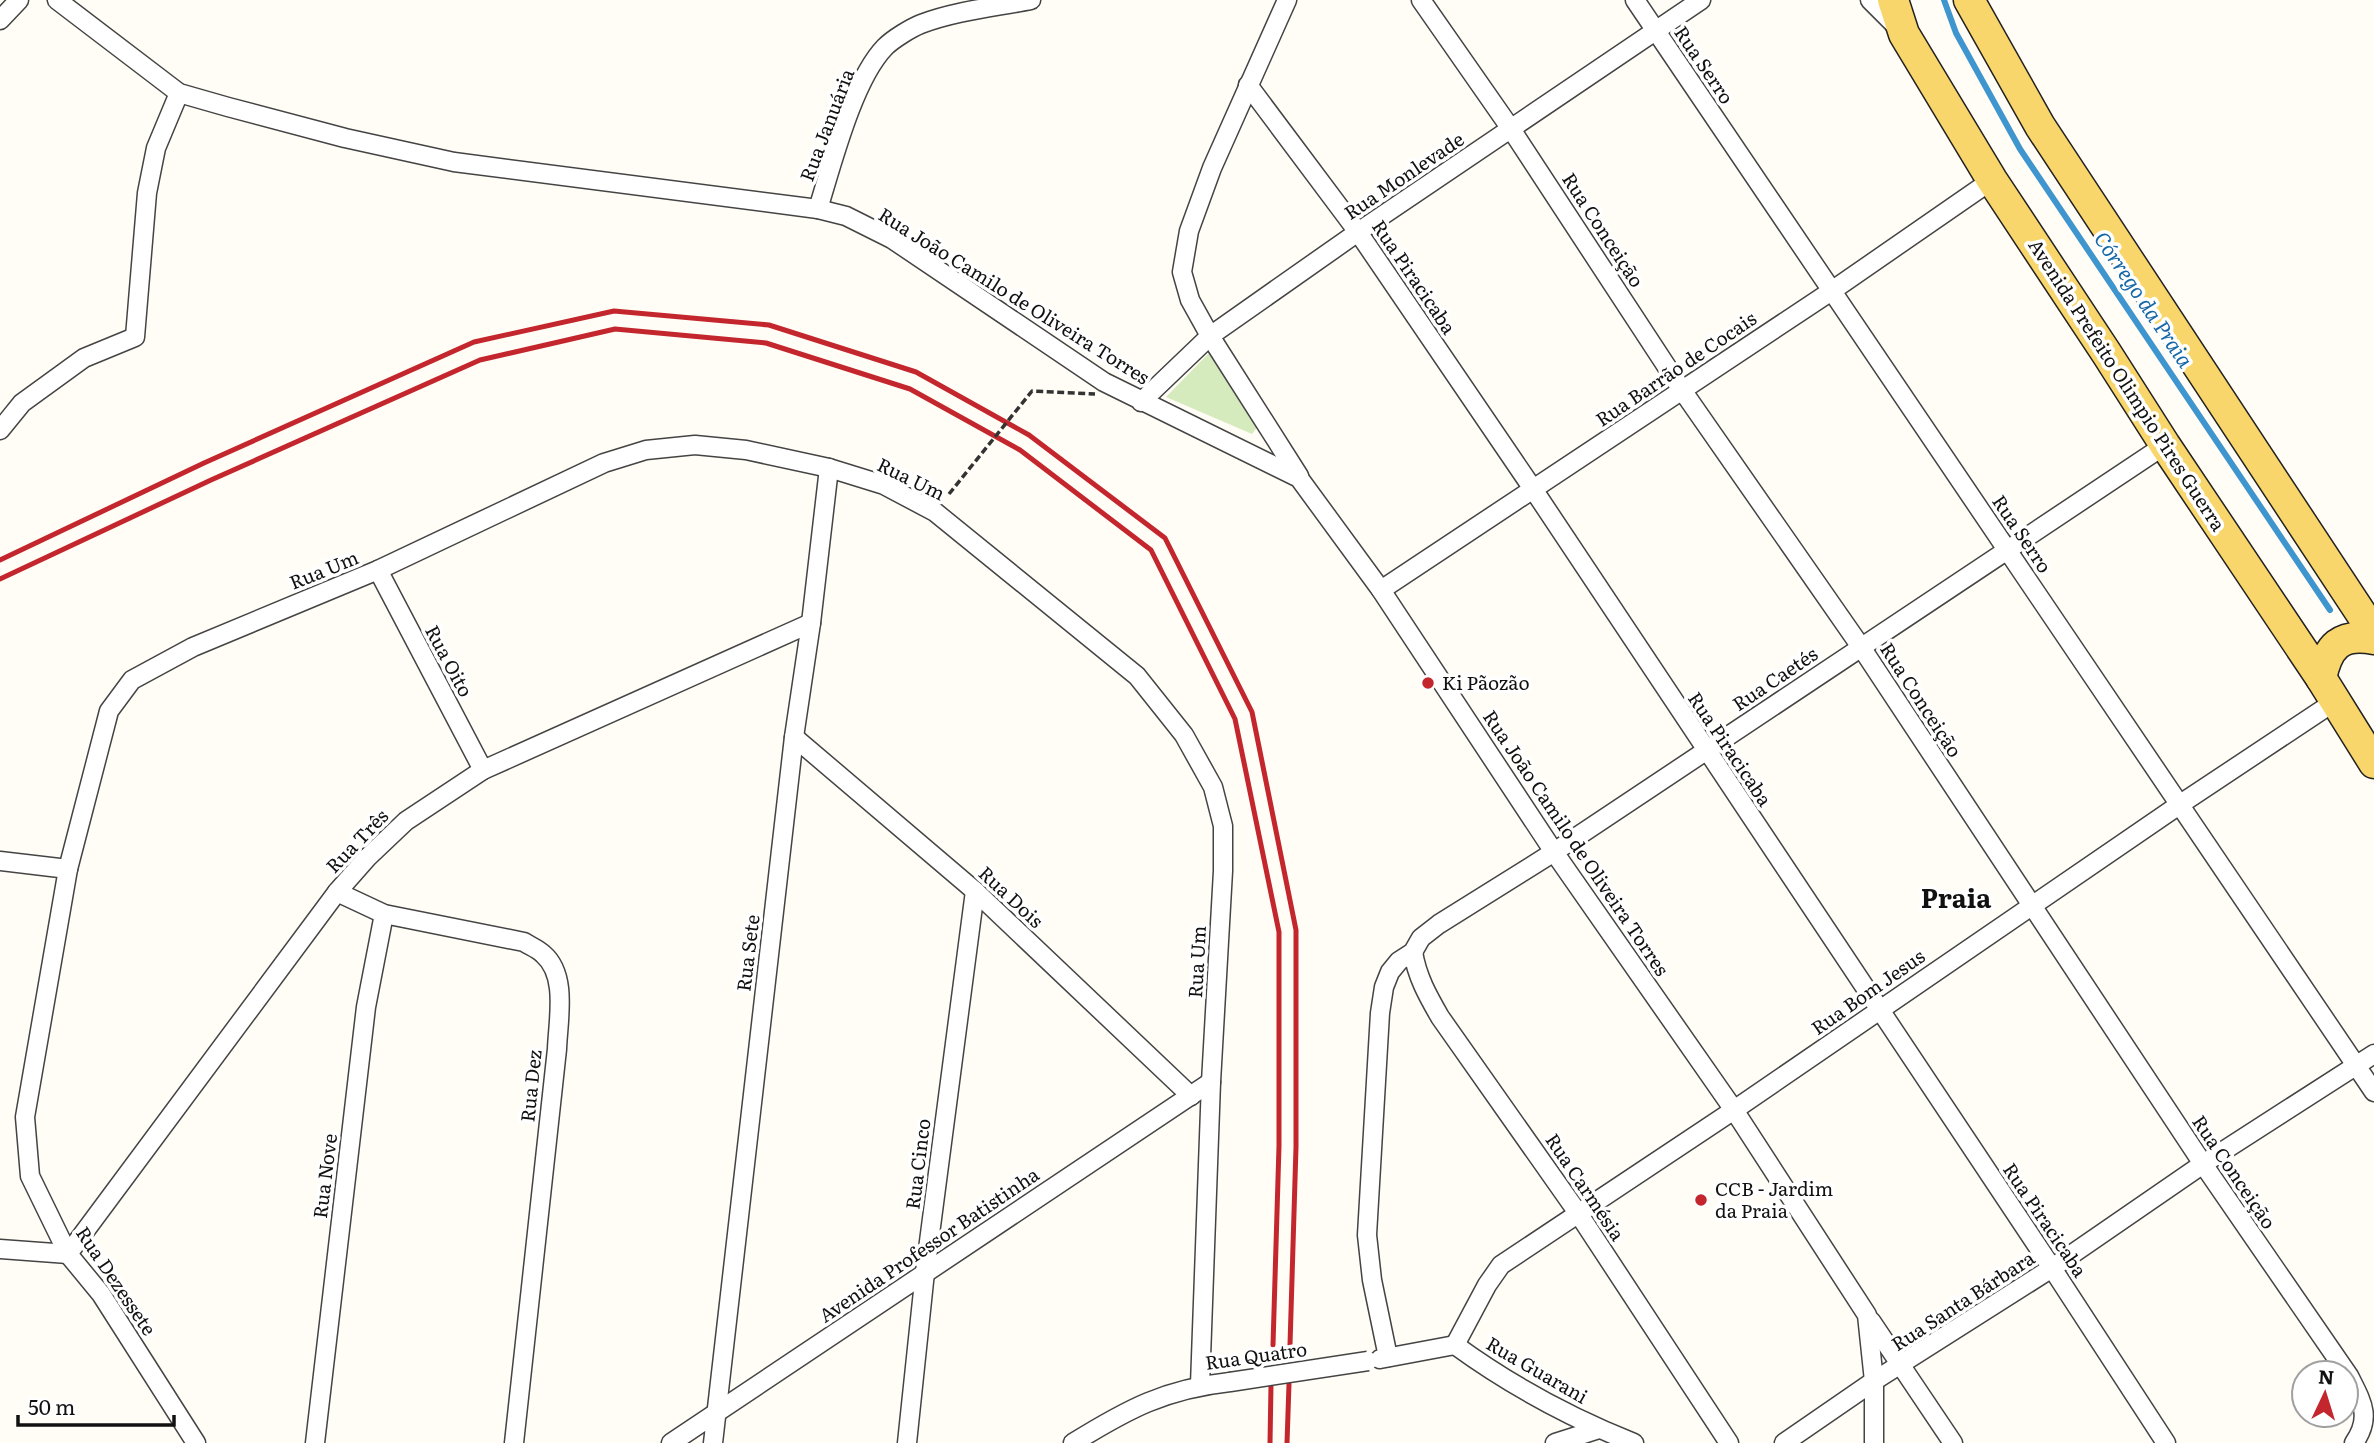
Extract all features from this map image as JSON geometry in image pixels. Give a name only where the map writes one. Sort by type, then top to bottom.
[{"type":"main road","name":"Avenida Prefeito Olimpio Pires Guerra","points":[[1893,0],[1904,34],[1992,180],[2374,763]]},
{"type":"main road","points":[[1969,0],[2040,126],[2374,633]]},
{"type":"main road","points":[[2328,690],[2328,655],[2335,646],[2353,637],[2374,639]]},
{"type":"street","points":[[0,20],[19,0]]},
{"type":"street","name":"Rua João Camilo de Oliveira Torres","points":[[57,0],[179,93],[345,138],[454,162],[818,209],[846,216],[892,239],[1104,382],[1300,478],[1381,590],[1554,852],[1734,1111],[1867,1315],[1874,1381],[1874,1443]]},
{"type":"street","name":"Rua Januária","points":[[818,209],[846,121],[867,73],[886,46],[920,24],[1031,0]]},
{"type":"street","points":[[1287,0],[1212,168],[1189,231],[1182,272],[1190,300],[1210,336],[1300,478]]},
{"type":"street","name":"Rua Conceição","points":[[1421,0],[1511,129],[1682,390],[1861,647],[2203,1164],[2349,1376],[2365,1416],[2358,1437]]},
{"type":"street","name":"Rua Serro","points":[[1635,0],[2374,1092]]},
{"type":"street","name":"Rua Monlevade","points":[[1141,401],[1210,336],[1358,232],[1701,0]]},
{"type":"street","points":[[1870,0],[1904,34]]},
{"type":"street","name":"Rua Piracicaba","points":[[1248,85],[1358,232],[1533,489],[2166,1443]]},
{"type":"street","points":[[0,430],[22,402],[84,358],[135,337],[146,193],[156,148],[179,93]]},
{"type":"street","name":"Rua Barrão de Cocais","points":[[1381,590],[1833,290],[1992,180]]},
{"type":"street","name":"Rua Um","points":[[68,869],[109,711],[132,680],[193,647],[378,570],[604,463],[646,450],[695,445],[746,450],[829,468],[884,485],[935,512],[1137,676],[1184,735],[1213,787],[1223,826],[1223,871],[1211,1082],[1200,1385]]},
{"type":"street","name":"Rua Caetés","points":[[1388,1357],[1372,1280],[1367,1235],[1380,1013],[1384,987],[1390,972],[1399,961],[1413,952],[1421,938],[1439,924],[1554,852],[2165,445]]},
{"type":"street","name":"Rua Sete","points":[[713,1443],[794,737],[811,623],[829,468]]},
{"type":"street","name":"Rua Oito","points":[[378,570],[483,770]]},
{"type":"street","name":"Rua Três","points":[[68,1254],[337,892],[406,821],[483,770],[811,623]]},
{"type":"street","name":"Rua Bom Jesus","points":[[1455,1345],[1487,1285],[1501,1265],[1734,1111],[2179,805],[2328,690]]},
{"type":"street","name":"Rua Dois","points":[[794,737],[975,891],[1191,1096]]},
{"type":"street","points":[[0,861],[68,869]]},
{"type":"street","name":"Rua Dezessete","points":[[68,869],[24,1117],[30,1176],[68,1254],[101,1294],[196,1443]]},
{"type":"street","name":"Rua Cinco","points":[[907,1443],[925,1272],[975,891]]},
{"type":"street","name":"Rua Dez","points":[[337,892],[384,914],[524,942],[544,954],[556,970],[559,993],[557,1049],[514,1443]]},
{"type":"street","name":"Rua Nove","points":[[315,1443],[366,1007],[384,914]]},
{"type":"street","name":"Rua Carmésia","points":[[1413,952],[1422,985],[1440,1017],[1578,1213],[1729,1443]]},
{"type":"street","name":"Rua Santa Bárbara","points":[[1784,1443],[1874,1381],[2052,1268],[2203,1164],[2374,1054]]},
{"type":"street","name":"Avenida Professor Batistinha","points":[[671,1443],[1211,1082]]},
{"type":"street","points":[[0,1248],[68,1254]]},
{"type":"street","points":[[1867,1315],[1953,1443]]},
{"type":"street","name":"Rua Quatro","points":[[1073,1443],[1153,1398],[1200,1385],[1367,1361],[1455,1345]]},
{"type":"street","name":"Rua Guarani","points":[[1455,1345],[1511,1382],[1599,1429],[1634,1443]]},
{"type":"street","name":"Rua Guarani","points":[[1555,1443],[1599,1429]]},
{"type":"path","points":[[949,494],[1032,391],[1095,394]]},
{"type":"green space","points":[[1211,351],[1257,427],[1252,434],[1166,397]]},
{"type":"waterway","name":"Córrego da Praia","points":[[1944,0],[1956,33],[2020,149],[2330,610]]},
{"type":"railway","points":[[0,560],[204,463],[474,342],[614,311],[769,325],[916,372],[1029,435],[1165,538],[1252,712],[1296,930],[1296,1147],[1290,1345]]},
{"type":"railway","points":[[0,579],[211,480],[480,360],[615,329],[766,343],[910,389],[1020,450],[1151,550],[1235,719],[1279,932],[1279,1146],[1273,1345]]},
{"type":"railway","points":[[1287,1443],[1289,1384]]},
{"type":"railway","points":[[1270,1443],[1271,1385]]},
{"type":"place","name":"Ki Pãozão","points":[[1428,683]]},
{"type":"place","name":"CCB - Jardim da Praia","points":[[1701,1200]]},
{"type":"district","name":"Praia","points":[[1956,899]]}]
